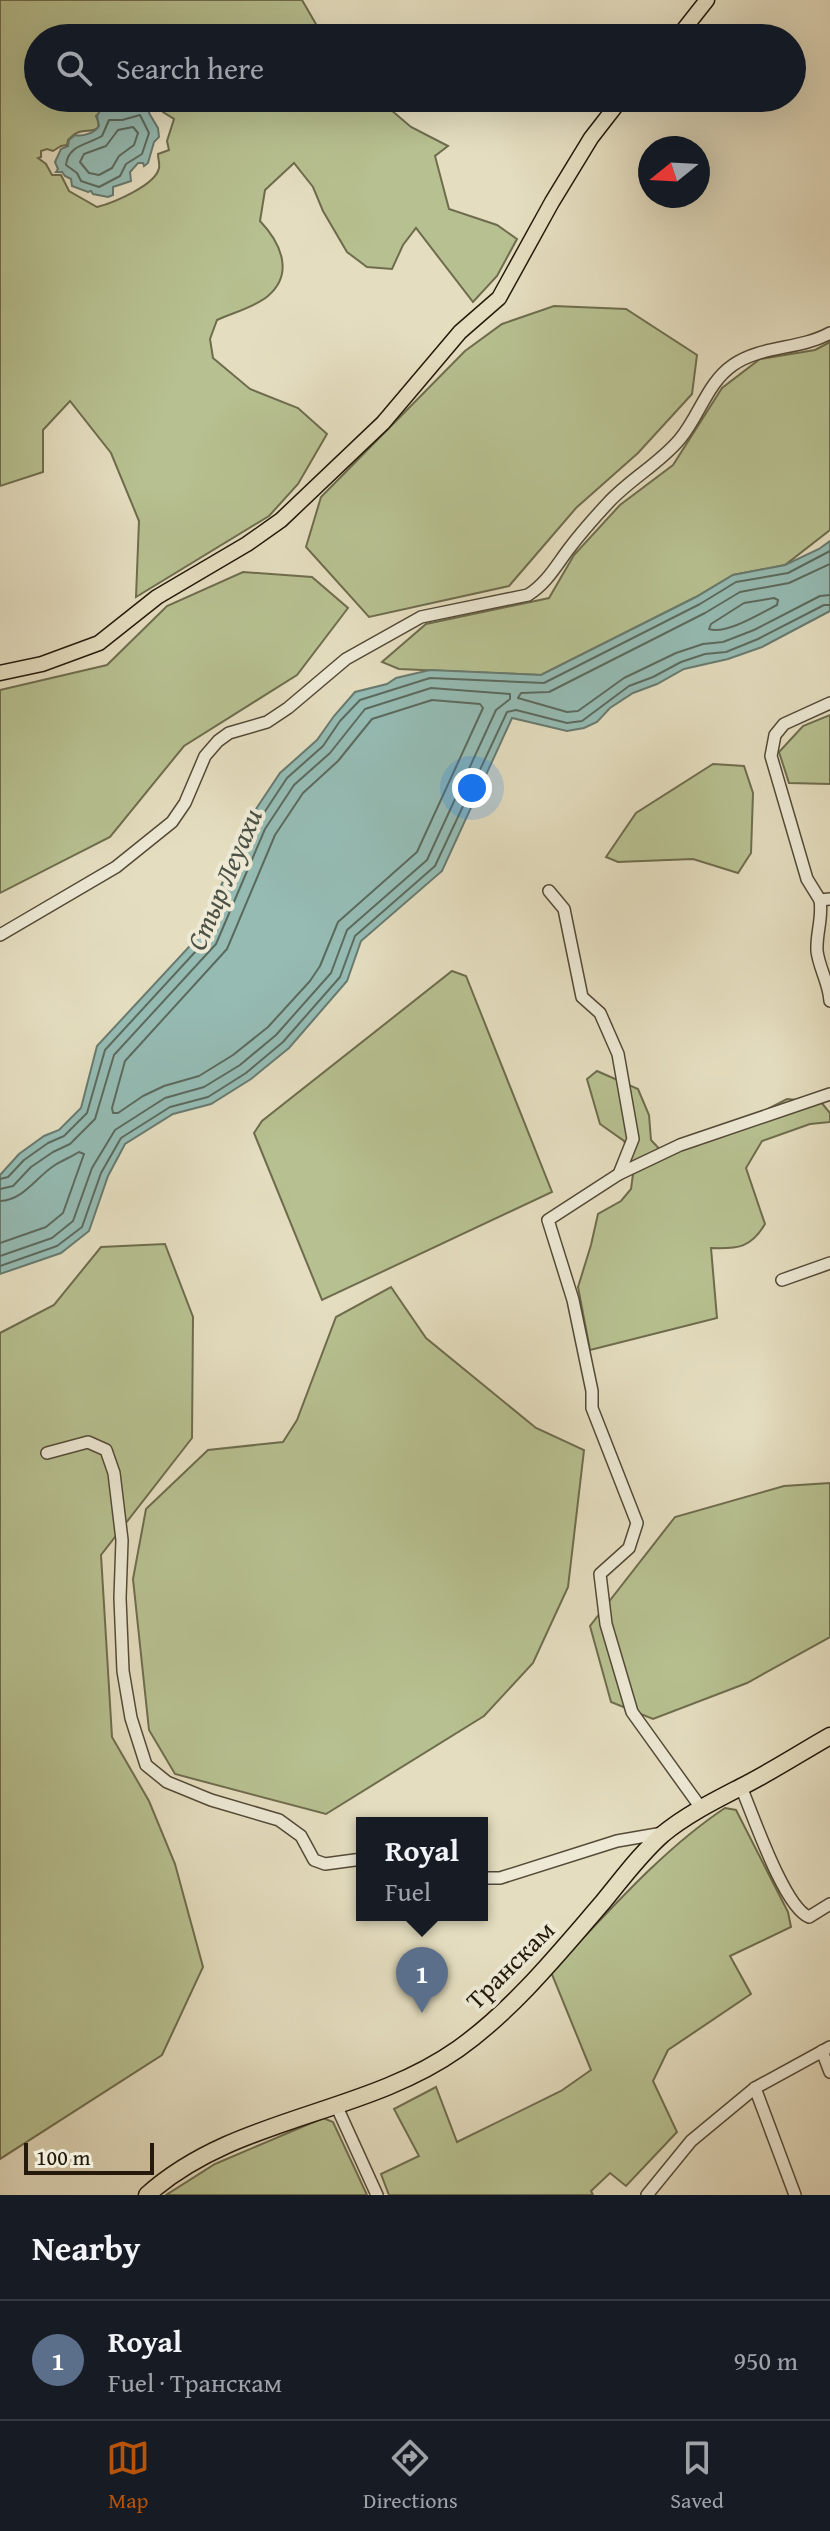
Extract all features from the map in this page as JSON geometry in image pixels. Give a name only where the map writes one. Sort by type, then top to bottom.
[{"type":"highway","name":"Транскам","points":[[147,2195],[196,2158],[245,2136],[386,2088],[458,2049],[545,1968],[643,1853],[664,1833],[701,1808],[830,1736]]},
{"type":"main road","points":[[688,24],[707,0]]},
{"type":"main road","points":[[0,673],[42,664],[99,643],[157,597],[247,544],[281,520],[383,423],[460,332],[499,298],[552,202],[591,138],[611,112]]},
{"type":"street","points":[[0,935],[116,867],[172,822],[185,803],[205,756],[229,733],[267,722],[346,659],[421,617],[528,595],[541,587],[609,501],[662,460],[683,436],[707,392],[720,376],[734,364],[757,352],[814,342],[830,333]]},
{"type":"street","points":[[830,703],[784,724],[775,735],[771,756],[807,879],[825,899],[817,931],[817,955],[830,990],[830,1001]]},
{"type":"street","points":[[549,891],[564,909],[582,997],[600,1013],[618,1054],[633,1139],[619,1174]]},
{"type":"street","points":[[701,1808],[632,1712],[609,1635],[600,1574],[629,1548],[637,1523],[592,1408],[592,1391],[573,1300],[548,1220],[619,1174],[680,1145],[830,1094]]},
{"type":"street","points":[[782,1280],[830,1264]]},
{"type":"street","points":[[47,1453],[88,1442],[106,1450],[110,1462],[122,1540],[120,1598],[123,1671],[131,1718],[146,1765],[167,1782],[211,1800],[279,1820],[301,1836],[314,1860],[325,1864],[356,1860]]},
{"type":"street","points":[[741,1787],[785,1891],[801,1914],[809,1917],[830,1904]]},
{"type":"street","points":[[488,1878],[500,1878],[617,1841],[664,1833]]},
{"type":"street","points":[[647,2195],[691,2141],[755,2088],[826,2049],[830,2072]]},
{"type":"street","points":[[755,2088],[795,2195]]},
{"type":"street","points":[[336,2105],[377,2195]]},
{"type":"street","points":[[657,2183],[661,2195]]},
{"type":"green space","points":[[0,0],[302,0],[316,24],[24,24],[24,112],[100,112],[96,116],[99,126],[95,130],[76,133],[67,145],[53,151],[41,151],[38,158],[52,175],[61,175],[69,191],[97,207],[142,187],[156,174],[158,154],[169,150],[167,141],[174,119],[163,112],[393,112],[411,127],[448,146],[435,156],[449,209],[497,225],[517,239],[497,276],[473,302],[416,228],[403,245],[392,269],[367,267],[347,252],[313,187],[294,163],[265,190],[260,221],[273,238],[282,258],[281,278],[263,300],[217,320],[210,339],[213,358],[250,389],[298,408],[327,434],[298,484],[269,516],[136,597],[139,521],[111,453],[70,401],[43,430],[43,472],[0,486]]},
{"type":"green space","points":[[554,306],[626,309],[697,355],[692,394],[638,453],[576,508],[509,586],[369,617],[306,547],[321,497],[465,351],[502,324]]},
{"type":"green space","points":[[830,342],[830,530],[785,565],[733,575],[696,597],[541,675],[399,669],[382,662],[426,624],[549,598],[574,555],[620,505],[673,465],[722,388],[760,359],[815,350]]},
{"type":"green space","points":[[243,572],[312,577],[348,608],[297,675],[184,746],[110,837],[0,893],[0,690],[107,665],[167,606]]},
{"type":"green space","points":[[830,715],[830,784],[789,783],[779,752],[803,726]]},
{"type":"green space","points":[[713,764],[744,766],[753,793],[751,853],[738,873],[693,859],[618,862],[606,857],[636,813]]},
{"type":"green space","points":[[452,971],[466,976],[552,1192],[322,1300],[254,1133],[262,1121]]},
{"type":"green space","points":[[597,1071],[638,1089],[649,1115],[651,1140],[665,1155],[698,1145],[787,1099],[821,1102],[830,1113],[830,1122],[810,1124],[762,1141],[746,1168],[765,1224],[754,1238],[743,1245],[711,1248],[717,1318],[590,1350],[578,1287],[598,1214],[621,1201],[631,1189],[634,1167],[624,1141],[600,1124],[587,1079]]},
{"type":"green space","points":[[165,1244],[193,1317],[192,1438],[101,1555],[112,1737],[149,1801],[175,1864],[203,1967],[162,2055],[0,2159],[0,1333],[54,1305],[101,1247]]},
{"type":"green space","points":[[391,1287],[426,1338],[536,1428],[584,1450],[568,1587],[533,1663],[484,1716],[326,1814],[175,1774],[149,1730],[133,1579],[146,1509],[208,1450],[283,1442],[297,1420],[336,1317]]},
{"type":"green space","points":[[830,1483],[830,1637],[747,1683],[653,1719],[611,1702],[590,1626],[675,1517],[784,1486]]},
{"type":"green space","points":[[725,1808],[736,1810],[788,1912],[791,1927],[730,1956],[751,1994],[668,2050],[653,2081],[677,2132],[626,2186],[610,2173],[591,2191],[593,2195],[389,2195],[381,2174],[419,2156],[394,2109],[436,2087],[457,2142],[561,2091],[591,2070],[551,1972],[655,1864]]},
{"type":"green space","points":[[323,2118],[333,2122],[367,2195],[166,2195],[215,2164]]},
{"type":"water","points":[[99,112],[149,112],[158,128],[159,137],[154,142],[148,163],[144,166],[138,163],[130,172],[131,181],[113,187],[113,195],[108,197],[72,186],[71,179],[62,172],[56,172],[55,162],[61,149],[68,146],[75,135],[88,134],[97,128]]},
{"type":"water","name":"Стыр Леуахи","points":[[830,541],[830,611],[762,647],[684,669],[633,693],[610,708],[597,722],[584,728],[567,731],[512,718],[442,871],[361,941],[347,981],[289,1048],[251,1079],[211,1104],[173,1114],[125,1144],[108,1176],[89,1231],[61,1253],[0,1274],[0,1175],[19,1154],[44,1136],[59,1130],[81,1108],[97,1046],[201,934],[248,821],[280,773],[317,740],[355,692],[430,670],[541,675],[696,597],[733,575],[785,565]]},
{"type":"place","name":"Royal","points":[[422,2013]]}]
